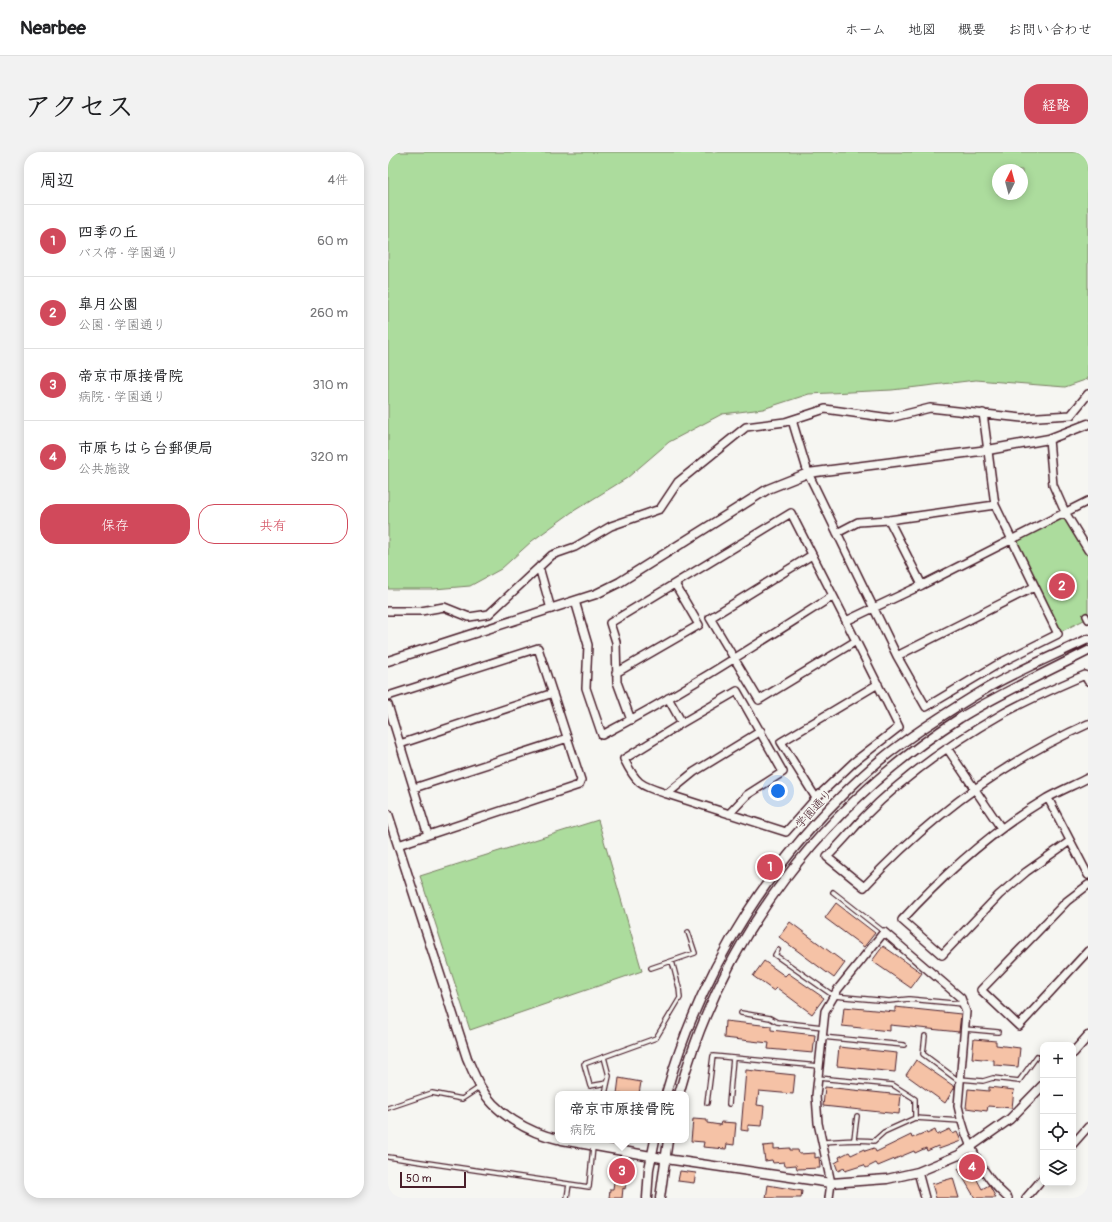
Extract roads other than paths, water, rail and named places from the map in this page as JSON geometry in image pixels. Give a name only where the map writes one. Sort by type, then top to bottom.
[{"type":"street","points":[[388,611],[421,611],[444,607],[469,617],[489,614],[552,555],[576,547],[611,526],[660,509],[678,482],[746,427],[792,420],[825,408],[890,418],[930,408],[1022,418],[1071,415],[1088,394]]},
{"type":"street","points":[[792,420],[808,473],[897,656],[926,707],[1000,663],[1058,634],[995,505],[983,414]]},
{"type":"street","points":[[388,661],[596,594],[620,582],[768,489],[808,473],[988,450],[1049,439],[1088,424]]},
{"type":"street","points":[[1049,439],[1053,485],[1066,512],[1088,550]]},
{"type":"street","points":[[846,621],[922,585],[1088,501]]},
{"type":"street","points":[[837,533],[858,522],[889,520],[995,505]]},
{"type":"street","points":[[631,720],[617,682],[616,642],[610,623],[791,513],[900,727],[854,762],[816,798],[786,832],[729,814],[643,786],[634,778],[624,759],[737,691],[783,772],[747,795],[729,814]]},
{"type":"street","points":[[889,520],[922,585]]},
{"type":"street","points":[[812,554],[710,618],[760,700],[856,641]]},
{"type":"street","points":[[538,568],[551,609]]},
{"type":"street","points":[[616,673],[699,625],[675,584]]},
{"type":"street","points":[[897,656],[1034,587]]},
{"type":"street","points":[[575,601],[588,645],[586,688],[602,735],[631,720],[735,658],[833,596]]},
{"type":"street","name":"学園通り","points":[[667,1091],[674,1065],[693,1015],[721,956],[761,890],[787,856],[844,794],[880,760],[954,709],[990,687],[1088,639]]},
{"type":"street","points":[[388,696],[538,648],[554,693],[581,780],[579,785],[398,845]]},
{"type":"street","name":"学園通り","points":[[680,1091],[686,1067],[704,1020],[733,959],[756,919],[792,867],[834,822],[883,774],[910,753],[960,718],[989,701],[1088,651]]},
{"type":"street","points":[[1088,681],[1085,675],[1033,698],[997,717],[947,748],[890,792],[864,816],[827,857],[864,887],[886,862],[922,830],[974,788],[1013,762],[1088,724]]},
{"type":"street","points":[[816,798],[781,742],[878,684]]},
{"type":"street","points":[[400,744],[554,693]]},
{"type":"street","points":[[668,698],[682,723]]},
{"type":"street","points":[[388,705],[428,836]]},
{"type":"street","points":[[667,794],[694,772],[761,731]]},
{"type":"street","points":[[414,788],[568,738]]},
{"type":"street","points":[[947,748],[1001,828]]},
{"type":"street","points":[[1070,841],[1026,872],[999,895],[942,955],[902,920],[930,890],[1001,828],[1048,798],[1088,778]]},
{"type":"street","points":[[1048,798],[1088,875]]},
{"type":"street","points":[[388,814],[462,1040],[480,1087],[504,1114],[519,1124],[555,1138]]},
{"type":"street","points":[[1088,885],[1067,901],[981,990],[1019,1026],[1088,950]]},
{"type":"street","points":[[829,1198],[831,1183],[818,1123],[816,1096],[825,1011],[834,996],[884,932],[961,998],[966,1012],[958,1106],[961,1121],[970,1147],[995,1187],[1008,1198]]},
{"type":"street","points":[[1076,1050],[1088,1036]]},
{"type":"street","points":[[583,1143],[652,1156],[831,1183],[887,1179],[938,1166],[970,1147],[1010,1119],[1040,1088]]},
{"type":"street","points":[[1076,1141],[1088,1128]]},
{"type":"street","points":[[647,1198],[654,1143]]},
{"type":"street","points":[[660,1198],[668,1143]]},
{"type":"street","points":[[918,1172],[925,1198]]},
{"type":"street","points":[[1026,1198],[1040,1182]]},
{"type":"lane","points":[[833,892],[884,932]]},
{"type":"lane","points":[[651,968],[695,954],[688,932]]},
{"type":"lane","points":[[778,950],[776,956],[834,996],[889,1001],[909,999],[963,1004]]},
{"type":"lane","points":[[606,1083],[590,1086],[584,1064],[656,1038],[680,998],[672,961]]},
{"type":"lane","points":[[741,1013],[770,1018],[777,1022],[823,1027]]},
{"type":"lane","points":[[965,1029],[998,1032]]},
{"type":"lane","points":[[925,1036],[923,1054],[960,1081],[983,1081],[993,1078],[1019,1081],[1037,1056]]},
{"type":"lane","points":[[822,1037],[904,1046]]},
{"type":"lane","points":[[707,1103],[712,1056],[819,1066]]},
{"type":"lane","points":[[604,1057],[609,1076],[606,1083],[605,1091]]},
{"type":"lane","points":[[729,1104],[733,1058]]},
{"type":"lane","points":[[818,1078],[893,1086],[915,1099],[916,1118]]},
{"type":"lane","points":[[388,1108],[432,1093],[462,1099],[480,1087]]},
{"type":"lane","points":[[854,1139],[857,1116]]},
{"type":"lane","points":[[823,1142],[847,1141],[854,1139],[874,1141],[884,1132],[916,1118],[961,1121]]},
{"type":"lane","points":[[388,1158],[589,1187],[597,1145]]},
{"type":"lane","points":[[567,1198],[569,1184]]},
{"type":"place","name":"皐月公園","points":[[1062,586]]},
{"type":"place","name":"四季の丘","points":[[770,867]]},
{"type":"place","name":"市原ちはら台郵便局","points":[[972,1167]]},
{"type":"place","name":"帝京市原接骨院","points":[[622,1171]]}]
